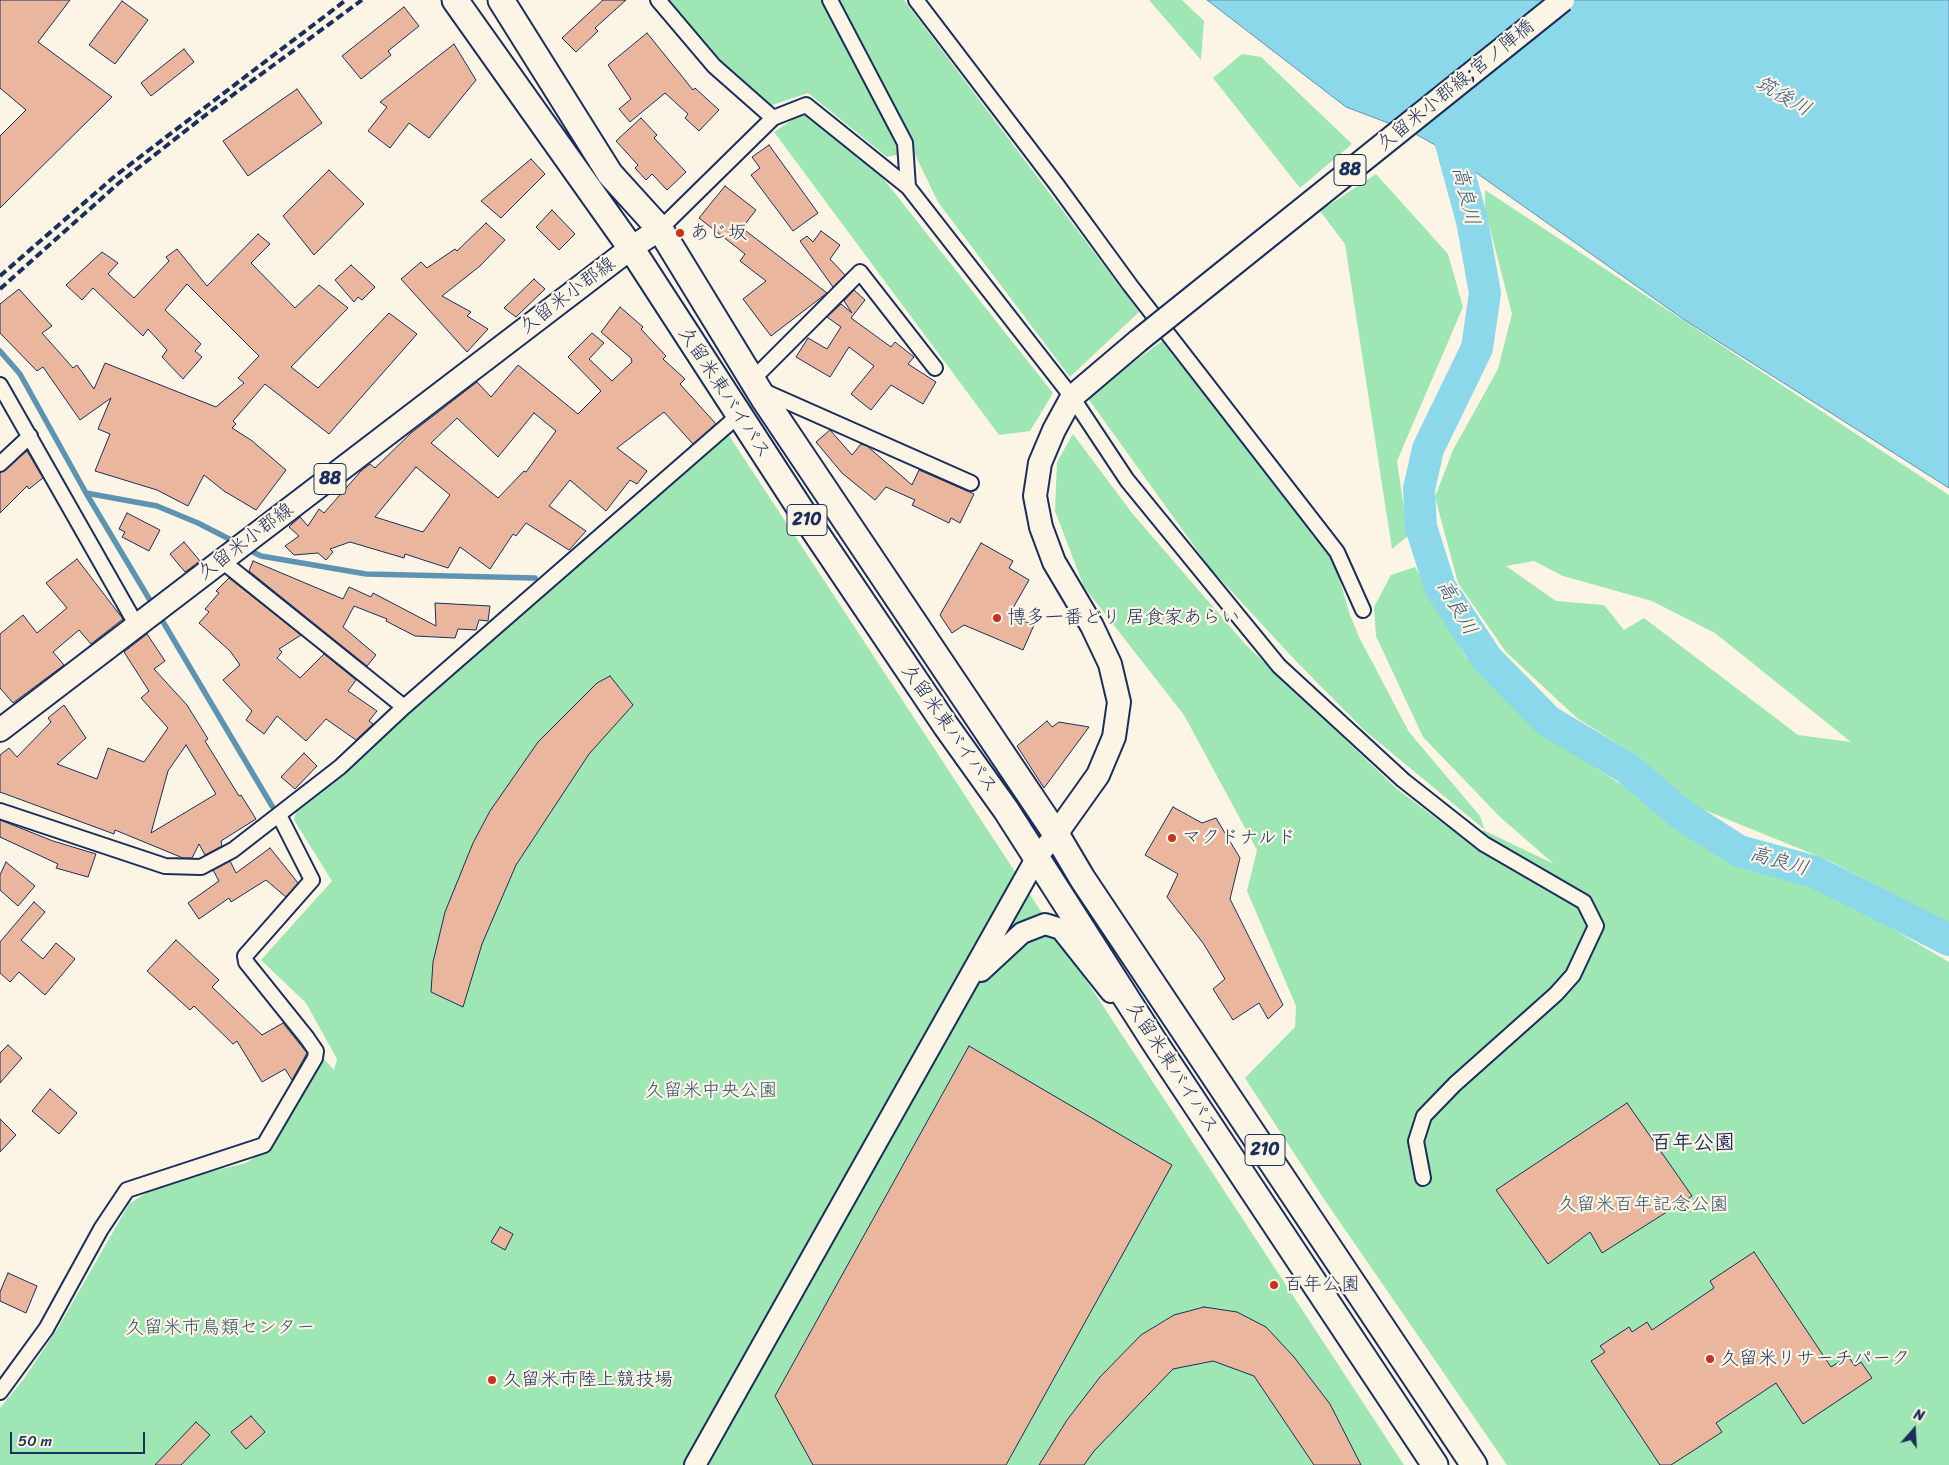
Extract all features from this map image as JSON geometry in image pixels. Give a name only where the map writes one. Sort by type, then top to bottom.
[{"type":"highway","name":"久留米東バイパス","points":[[455,0],[631,248],[924,694],[1037,858],[1155,1043],[1435,1465]]},
{"type":"highway","name":"久留米東バイパス","points":[[501,0],[610,174],[660,229],[769,407],[1056,834],[1082,878],[1474,1465]]},
{"type":"main road","name":"久留米小郡線;宮ノ陣橋","points":[[1080,390],[1138,341],[1563,0]]},
{"type":"main road","name":"久留米小郡線","points":[[0,730],[631,248],[660,229]]},
{"type":"main road","name":"88","points":[[1056,834],[1098,775],[1114,737],[1119,702],[1110,664],[1092,626],[1054,562],[1041,527],[1035,496],[1040,463],[1054,430],[1080,390]]},
{"type":"street","points":[[658,0],[714,66],[774,118]]},
{"type":"street","points":[[830,0],[905,143],[908,186]]},
{"type":"street","points":[[916,0],[1057,185],[1130,285],[1337,552],[1363,610]]},
{"type":"street","points":[[660,229],[774,118],[806,105],[908,186],[1080,390],[1127,480],[1279,666],[1404,780],[1484,844],[1584,902],[1596,926],[1574,975],[1556,994],[1455,1084],[1424,1116],[1416,1142],[1423,1178]]},
{"type":"street","points":[[753,379],[860,272],[935,368]]},
{"type":"street","points":[[737,356],[760,390],[971,483]]},
{"type":"street","points":[[0,385],[138,626]]},
{"type":"street","points":[[0,811],[165,866],[201,867],[233,850],[340,767],[404,707],[739,415]]},
{"type":"street","points":[[0,464],[30,436]]},
{"type":"street","points":[[222,561],[404,707]]},
{"type":"street","points":[[0,1392],[46,1328],[101,1229],[126,1190],[264,1145],[315,1058],[316,1051],[246,962],[245,956],[312,880],[279,815]]},
{"type":"street","points":[[694,1465],[1037,858],[1056,834]]},
{"type":"street","points":[[965,986],[1022,933],[1045,924],[1061,929],[1155,1043]]},
{"type":"green space","points":[[664,0],[827,0],[900,154],[887,157],[808,93],[769,106],[704,49]]},
{"type":"green space","points":[[840,0],[904,0],[1139,312],[1070,377],[938,202]]},
{"type":"green space","points":[[1149,0],[1182,0],[1204,21],[1201,60]]},
{"type":"green space","points":[[1242,54],[1261,57],[1352,144],[1300,188],[1213,78]]},
{"type":"green space","points":[[805,111],[878,172],[1053,393],[1030,431],[999,435],[774,132]]},
{"type":"green space","points":[[1376,174],[1448,254],[1463,307],[1397,461],[1408,536],[1392,549],[1345,244],[1320,211]]},
{"type":"green space","points":[[1485,190],[1949,495],[1949,924],[1830,861],[1697,807],[1629,751],[1577,718],[1506,652],[1458,583],[1435,497],[1453,450],[1498,369],[1512,314],[1485,209]],"holes":[[[1534,561],[1563,576],[1652,601],[1715,633],[1851,742],[1798,735],[1644,618],[1624,630],[1604,605],[1556,601],[1506,566]]]},
{"type":"green space","points":[[1162,341],[1333,557],[1350,615],[1359,637],[1409,732],[1480,816],[1485,830],[1364,730],[1293,658],[1210,568],[1087,397]]},
{"type":"green space","name":"久留米中央公園","points":[[728,434],[1404,1465],[0,1465],[0,1408],[23,1380],[58,1328],[129,1204],[160,1184],[246,1163],[270,1147],[323,1058],[334,1070],[337,1059],[306,1003],[261,960],[332,881],[294,820],[297,808]]},
{"type":"green space","name":"久留米百年記念公園","points":[[1073,434],[1132,513],[1246,645],[1397,789],[1463,838],[1485,830],[1554,864],[1500,817],[1423,737],[1376,636],[1374,607],[1391,575],[1415,567],[1466,657],[1567,749],[1738,861],[1817,885],[1949,962],[1949,1465],[1507,1465],[1324,1199],[1245,1078],[1295,1027],[1296,1006],[1247,891],[1257,850],[1184,715],[1084,587],[1055,511],[1057,462]]},
{"type":"water","name":"筑後川","points":[[1207,0],[1949,0],[1949,488],[1686,321],[1444,150],[1412,132],[1346,107]]},
{"type":"building","points":[[0,0],[70,0],[38,42],[112,97],[0,208],[0,136],[26,110],[0,88]]},
{"type":"building","points":[[603,0],[626,0],[595,28],[598,31],[576,52],[562,38]]},
{"type":"building","points":[[122,1],[148,20],[115,64],[89,45]]},
{"type":"building","points":[[404,7],[419,26],[388,51],[391,55],[361,79],[342,56]]},
{"type":"building","points":[[647,33],[693,90],[695,88],[719,110],[699,131],[685,118],[688,114],[665,93],[630,122],[619,109],[631,99],[608,65]]},
{"type":"building","points":[[454,44],[476,80],[429,138],[409,123],[390,148],[368,131],[387,107],[380,102]]},
{"type":"building","points":[[184,49],[194,62],[151,96],[141,83]]},
{"type":"building","points":[[297,89],[322,123],[248,176],[223,141]]},
{"type":"building","points":[[641,118],[657,135],[654,138],[686,172],[667,190],[652,174],[646,180],[635,168],[638,165],[616,141]]},
{"type":"building","points":[[769,145],[818,213],[793,231],[751,175],[760,168],[752,157]]},
{"type":"building","points":[[531,159],[545,174],[501,218],[481,201]]},
{"type":"building","points":[[329,170],[364,204],[314,255],[283,216]]},
{"type":"building","points":[[725,186],[756,210],[742,228],[827,293],[771,336],[743,299],[766,281],[740,261],[745,254],[699,218]]},
{"type":"building","points":[[552,210],[575,234],[559,250],[536,227]]},
{"type":"building","points":[[486,223],[505,240],[480,266],[442,296],[471,312],[467,316],[488,329],[467,352],[401,279],[421,262],[427,268],[455,249],[457,251]]},
{"type":"building","points":[[821,231],[840,245],[830,259],[845,275],[833,287],[800,241],[807,236],[813,242]]},
{"type":"building","points":[[258,234],[270,244],[251,263],[295,308],[319,285],[348,308],[291,367],[318,388],[389,313],[417,334],[329,434],[265,384],[233,421],[236,424],[232,428],[251,440],[286,470],[256,510],[224,491],[204,475],[188,506],[157,490],[95,471],[110,434],[98,429],[111,398],[80,420],[43,367],[37,371],[0,333],[0,304],[19,289],[52,326],[42,333],[73,368],[77,365],[94,389],[105,363],[216,407],[244,383],[238,378],[259,356],[187,284],[165,310],[201,344],[195,351],[202,357],[183,379],[162,357],[167,350],[148,329],[143,336],[93,288],[82,300],[66,285],[102,252],[118,263],[108,274],[134,298],[169,261],[166,257],[177,249],[207,286]]},
{"type":"building","points":[[351,265],[375,287],[362,300],[358,297],[354,302],[335,280]]},
{"type":"building","points":[[534,279],[545,289],[516,317],[504,308]]},
{"type":"building","points":[[854,290],[865,300],[851,318],[891,347],[895,342],[914,357],[908,364],[936,382],[923,404],[891,385],[871,410],[851,394],[874,366],[849,347],[830,377],[796,357],[808,338],[827,349],[841,327],[827,317],[841,304],[852,313],[844,301]]},
{"type":"building","points":[[620,307],[643,327],[641,329],[666,356],[663,359],[685,379],[680,384],[716,424],[693,444],[664,412],[617,448],[647,471],[637,484],[630,480],[606,511],[570,480],[549,506],[586,531],[569,550],[526,523],[516,536],[513,534],[490,569],[460,547],[448,568],[405,554],[404,558],[350,542],[330,549],[333,552],[326,560],[318,553],[294,555],[285,546],[299,536],[289,527],[300,517],[308,526],[319,509],[324,513],[361,471],[370,464],[375,468],[411,433],[477,382],[491,397],[518,365],[578,414],[601,391],[568,357],[592,333],[604,343],[589,359],[612,381],[632,362],[631,358],[601,332]],"holes":[[[534,413],[556,431],[526,472],[524,471],[498,498],[431,443],[457,418],[498,457]],[[416,467],[450,495],[423,532],[375,517]]]},
{"type":"building","points":[[830,430],[852,455],[861,444],[867,446],[912,485],[919,470],[974,494],[960,523],[951,518],[949,523],[912,505],[915,500],[886,487],[875,500],[842,473],[816,442]]},
{"type":"building","points":[[27,451],[43,478],[29,489],[27,486],[0,513],[0,473]]},
{"type":"building","points":[[127,513],[160,530],[149,551],[122,537],[125,532],[119,529]]},
{"type":"building","points":[[184,542],[200,561],[185,572],[170,554]]},
{"type":"building","points":[[981,543],[1013,561],[1009,568],[1029,580],[1009,615],[1034,625],[1023,650],[964,625],[952,633],[940,615]]},
{"type":"building","points":[[77,559],[123,619],[91,644],[79,630],[53,652],[64,665],[13,703],[0,688],[0,634],[23,615],[37,633],[67,608],[46,583]]},
{"type":"building","points":[[253,561],[343,599],[349,587],[371,597],[373,593],[436,626],[435,603],[490,606],[488,621],[479,620],[476,630],[458,629],[455,638],[415,636],[386,621],[387,619],[354,606],[343,627],[376,655],[367,666],[249,571]]},
{"type":"building","points":[[229,578],[301,635],[279,649],[282,652],[277,658],[300,678],[324,654],[356,680],[348,691],[377,711],[369,721],[373,724],[356,740],[326,719],[306,741],[277,716],[264,734],[246,720],[252,711],[223,680],[240,665],[230,651],[199,623],[209,612],[205,609],[219,593],[216,591]]},
{"type":"building","points":[[147,634],[165,661],[154,669],[187,705],[208,739],[205,741],[239,796],[241,795],[256,819],[221,841],[222,846],[205,855],[199,844],[192,858],[183,858],[115,830],[114,834],[0,792],[0,755],[9,748],[17,757],[51,722],[48,718],[64,705],[86,738],[57,764],[97,779],[108,748],[144,762],[168,728],[141,698],[149,691],[124,652]],"holes":[[[186,745],[216,794],[151,833],[168,771]]]},
{"type":"building","points":[[610,676],[633,705],[589,754],[516,865],[482,944],[463,1007],[431,992],[433,962],[445,912],[473,843],[490,811],[538,742],[597,683]]},
{"type":"building","points":[[1047,721],[1052,727],[1059,722],[1089,727],[1044,788],[1017,746]]},
{"type":"building","points":[[304,753],[317,766],[295,789],[281,777]]},
{"type":"building","points":[[1173,807],[1202,823],[1216,818],[1240,858],[1230,899],[1283,1005],[1268,1019],[1259,1003],[1233,1020],[1213,989],[1225,979],[1203,943],[1167,897],[1178,874],[1145,855]]},
{"type":"building","points":[[0,820],[53,841],[96,854],[88,877],[56,868],[58,864],[0,837]]},
{"type":"building","points":[[270,848],[298,883],[286,897],[266,880],[231,902],[229,898],[199,919],[188,903],[219,881],[213,870],[230,861],[236,873]]},
{"type":"building","points":[[6,862],[35,886],[18,906],[0,890],[0,875]]},
{"type":"building","points":[[34,902],[45,912],[21,940],[43,959],[56,943],[75,959],[45,995],[19,972],[10,982],[0,973],[0,942]]},
{"type":"building","points":[[176,940],[219,980],[212,987],[262,1035],[283,1023],[307,1053],[292,1080],[285,1069],[262,1082],[237,1041],[233,1044],[194,1006],[190,1010],[147,971]]},
{"type":"building","points":[[8,1045],[22,1058],[0,1083],[0,1053]]},
{"type":"building","points":[[969,1046],[1172,1165],[1006,1465],[813,1465],[775,1396]]},
{"type":"building","points":[[50,1089],[77,1113],[59,1134],[32,1111]]},
{"type":"building","points":[[1627,1103],[1692,1196],[1602,1253],[1590,1232],[1548,1264],[1496,1190]]},
{"type":"building","points":[[0,1119],[16,1135],[0,1152]]},
{"type":"building","points":[[500,1227],[513,1234],[505,1250],[491,1242]]},
{"type":"building","name":"久留米リサーチパーク","points":[[1754,1252],[1831,1367],[1848,1356],[1855,1366],[1861,1362],[1872,1378],[1803,1424],[1776,1383],[1716,1423],[1722,1432],[1671,1465],[1660,1465],[1591,1361],[1605,1352],[1600,1346],[1629,1327],[1632,1332],[1647,1322],[1652,1330],[1714,1288],[1710,1281]]},
{"type":"building","points":[[8,1273],[37,1286],[26,1313],[0,1301],[0,1292]]},
{"type":"building","points":[[1204,1307],[1237,1312],[1266,1327],[1294,1357],[1330,1404],[1361,1465],[1314,1465],[1254,1376],[1213,1361],[1173,1369],[1094,1451],[1084,1465],[1039,1465],[1067,1420],[1100,1377],[1141,1335],[1174,1315]]},
{"type":"building","points":[[251,1416],[265,1432],[246,1449],[231,1432]]},
{"type":"building","points":[[196,1422],[210,1435],[181,1465],[155,1465]]},
{"type":"waterway","name":"高良川","points":[[1443,114],[1472,221],[1485,293],[1477,348],[1428,449],[1419,489],[1421,527],[1440,587],[1487,659],[1548,721],[1627,768],[1681,814],[1739,851],[1815,872],[1949,940]]},
{"type":"waterway","points":[[0,351],[20,374],[86,493],[154,607]]},
{"type":"waterway","points":[[86,493],[157,506],[198,523],[237,543]]},
{"type":"waterway","points":[[247,549],[261,556],[366,574],[535,578]]},
{"type":"waterway","points":[[159,615],[272,806]]},
{"type":"railway","points":[[0,276],[115,176],[346,0]]},
{"type":"railway","points":[[0,289],[120,182],[207,114],[362,0]]},
{"type":"place","name":"あじ坂","points":[[680,233]]},
{"type":"place","name":"博多一番どり 居食家あらい","points":[[997,618]]},
{"type":"place","name":"マクドナルド","points":[[1172,838]]},
{"type":"place","name":"百年公園","points":[[1274,1285]]},
{"type":"place","name":"久留米リサーチパーク","points":[[1710,1359]]},
{"type":"place","name":"久留米市陸上競技場","points":[[492,1380]]},
{"type":"district","name":"百年公園","points":[[1693,1144]]},
{"type":"park label","name":"久留米市鳥類センター","points":[[220,1328]]}]
